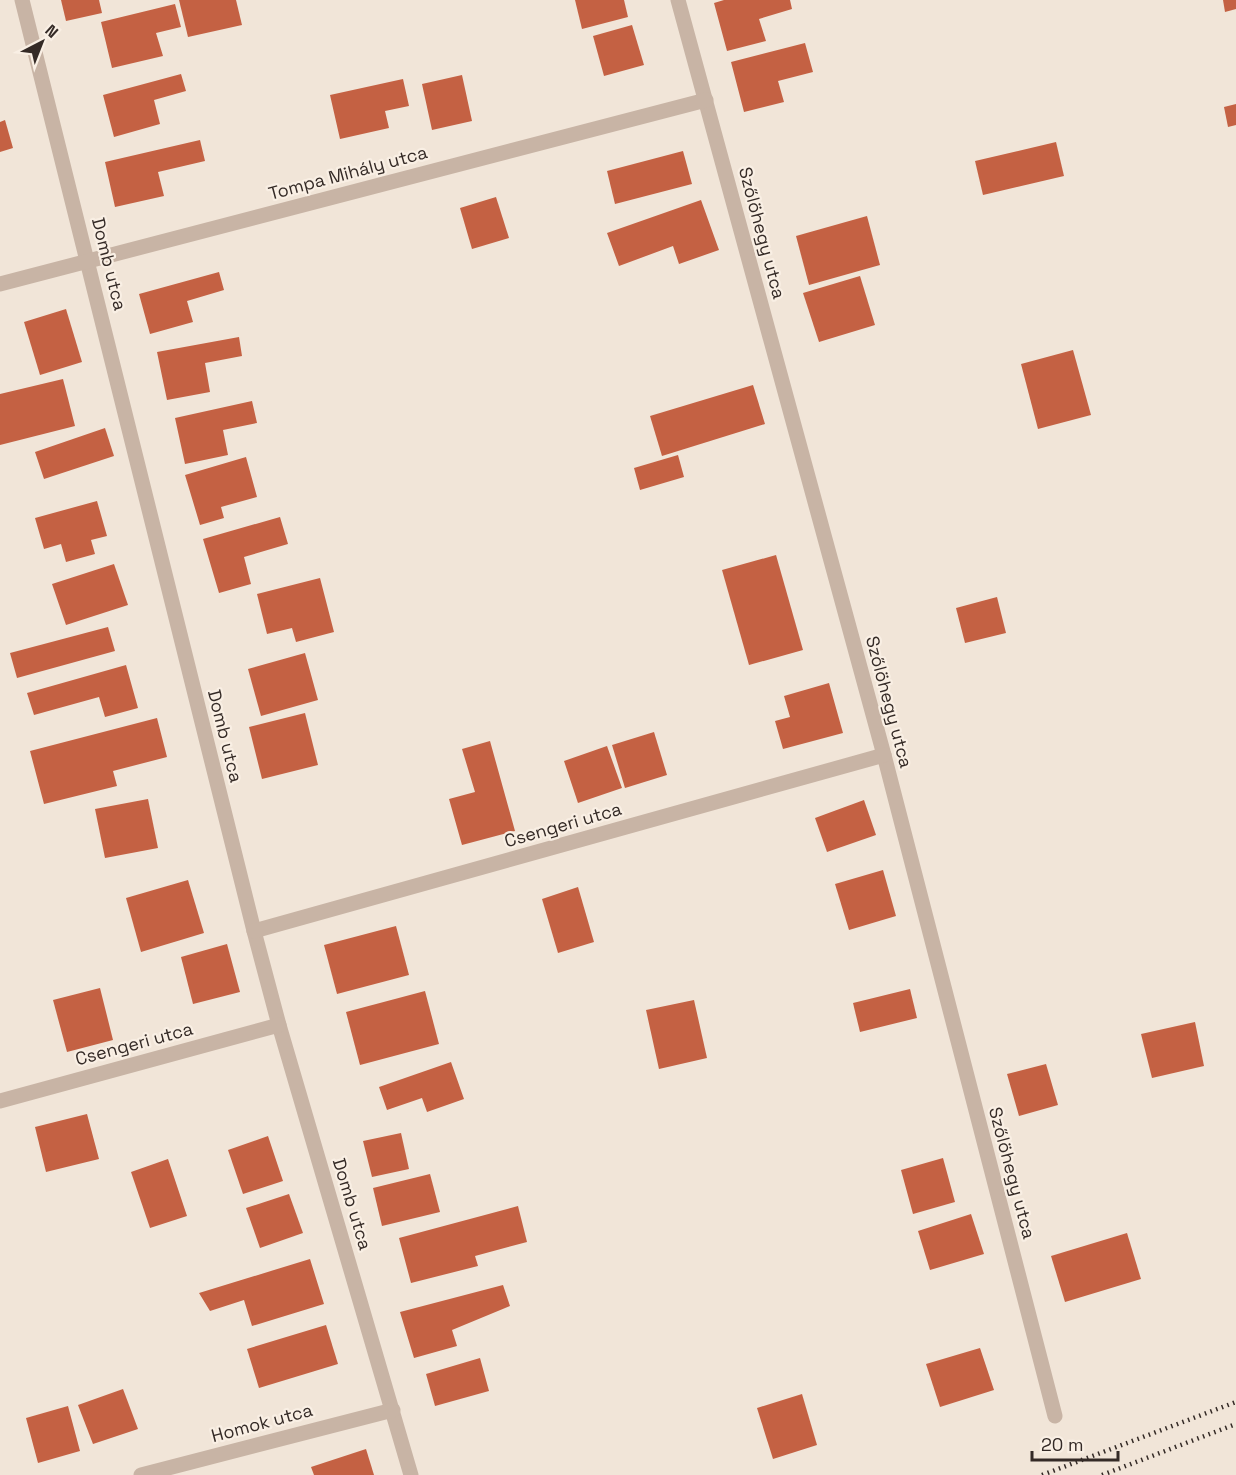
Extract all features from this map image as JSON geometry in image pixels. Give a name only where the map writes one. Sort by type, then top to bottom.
[{"type":"street","name":"Domb utca","points":[[22,0],[254,931],[279,1025],[411,1475]]},
{"type":"street","name":"Szőlöhegy utca","points":[[678,0],[884,755],[1055,1416]]},
{"type":"street","name":"Tompa Mihály utca","points":[[0,284],[706,100]]},
{"type":"street","name":"Csengeri utca","points":[[254,931],[884,755]]},
{"type":"street","name":"Csengeri utca","points":[[0,1101],[279,1025]]},
{"type":"street","name":"Homok utca","points":[[141,1475],[393,1410]]},
{"type":"building","points":[[61,0],[99,0],[102,13],[66,21]]},
{"type":"building","points":[[179,0],[236,0],[242,25],[188,37]]},
{"type":"building","points":[[575,0],[624,0],[628,17],[582,29]]},
{"type":"building","points":[[724,0],[790,0],[792,9],[759,19],[766,41],[727,51],[714,3]]},
{"type":"building","points":[[1223,0],[1236,0],[1236,9],[1225,12]]},
{"type":"building","points":[[175,4],[181,27],[156,33],[163,56],[112,68],[101,22]]},
{"type":"building","points":[[632,25],[644,65],[604,76],[593,36]]},
{"type":"building","points":[[805,43],[813,72],[778,81],[784,102],[744,112],[731,62]]},
{"type":"building","points":[[181,74],[186,91],[154,100],[160,124],[114,137],[103,95]]},
{"type":"building","points":[[462,75],[472,121],[432,130],[422,84]]},
{"type":"building","points":[[403,79],[409,106],[385,111],[389,128],[340,139],[330,95]]},
{"type":"building","points":[[1236,104],[1236,125],[1228,127],[1224,107]]},
{"type":"building","points":[[5,120],[13,148],[0,152],[0,122]]},
{"type":"building","points":[[200,140],[205,161],[158,172],[164,196],[115,207],[105,162]]},
{"type":"building","points":[[1056,142],[1064,176],[983,195],[975,161]]},
{"type":"building","points":[[683,151],[692,184],[615,204],[607,171]]},
{"type":"building","points":[[496,197],[509,238],[472,249],[460,208]]},
{"type":"building","points":[[701,200],[719,250],[679,264],[673,246],[619,266],[607,233]]},
{"type":"building","points":[[867,216],[880,265],[809,285],[796,236]]},
{"type":"building","points":[[219,272],[224,290],[187,301],[193,322],[150,334],[139,294]]},
{"type":"building","points":[[860,276],[875,325],[819,342],[803,293]]},
{"type":"building","points":[[66,309],[82,362],[40,375],[24,322]]},
{"type":"building","points":[[239,337],[242,356],[205,363],[210,392],[167,400],[157,352]]},
{"type":"building","points":[[1073,350],[1091,415],[1038,429],[1021,364]]},
{"type":"building","points":[[63,379],[75,426],[0,445],[0,394]]},
{"type":"building","points":[[753,385],[765,424],[662,456],[650,416]]},
{"type":"building","points":[[252,401],[257,423],[223,430],[228,455],[185,464],[175,418]]},
{"type":"building","points":[[105,428],[114,456],[44,479],[35,452]]},
{"type":"building","points":[[678,455],[684,477],[640,490],[634,468]]},
{"type":"building","points":[[246,457],[257,497],[221,507],[224,518],[200,525],[185,475]]},
{"type":"building","points":[[97,501],[107,536],[91,540],[95,554],[66,562],[61,544],[44,549],[35,518]]},
{"type":"building","points":[[280,517],[288,544],[244,557],[251,584],[219,593],[203,539]]},
{"type":"building","points":[[776,555],[803,650],[749,665],[722,570]]},
{"type":"building","points":[[114,564],[128,605],[66,625],[52,584]]},
{"type":"building","points":[[320,578],[334,632],[296,642],[292,628],[267,634],[257,594]]},
{"type":"building","points":[[997,597],[1006,633],[965,643],[956,608]]},
{"type":"building","points":[[108,627],[115,651],[17,678],[10,653]]},
{"type":"building","points":[[305,653],[318,700],[261,716],[248,669]]},
{"type":"building","points":[[126,665],[138,708],[105,717],[99,697],[34,715],[27,693]]},
{"type":"building","points":[[829,683],[843,733],[783,749],[775,721],[790,717],[784,696]]},
{"type":"building","points":[[305,713],[318,765],[262,779],[249,727]]},
{"type":"building","points":[[157,718],[167,757],[113,771],[117,786],[44,804],[30,751]]},
{"type":"building","points":[[654,732],[667,775],[625,788],[612,745]]},
{"type":"building","points":[[490,741],[515,831],[462,845],[449,799],[475,792],[462,749]]},
{"type":"building","points":[[607,746],[622,788],[578,803],[564,761]]},
{"type":"building","points":[[148,799],[158,848],[105,858],[95,809]]},
{"type":"building","points":[[864,800],[876,835],[827,852],[815,818]]},
{"type":"building","points":[[883,870],[896,916],[849,930],[835,884]]},
{"type":"building","points":[[188,880],[204,933],[141,952],[126,898]]},
{"type":"building","points":[[578,887],[594,942],[558,953],[542,899]]},
{"type":"building","points":[[396,926],[409,975],[337,994],[324,945]]},
{"type":"building","points":[[227,944],[240,992],[193,1004],[181,957]]},
{"type":"building","points":[[100,988],[113,1040],[67,1052],[53,1000]]},
{"type":"building","points":[[910,989],[917,1018],[860,1032],[853,1003]]},
{"type":"building","points":[[425,991],[439,1044],[360,1065],[346,1012]]},
{"type":"building","points":[[694,1000],[707,1058],[659,1069],[646,1010]]},
{"type":"building","points":[[1195,1022],[1204,1066],[1152,1078],[1141,1034]]},
{"type":"building","points":[[451,1062],[464,1099],[427,1112],[422,1098],[387,1110],[379,1087]]},
{"type":"building","points":[[1046,1064],[1058,1105],[1019,1116],[1007,1074]]},
{"type":"building","points":[[87,1114],[99,1159],[46,1172],[35,1127]]},
{"type":"building","points":[[401,1133],[409,1169],[372,1177],[363,1141]]},
{"type":"building","points":[[268,1136],[283,1181],[243,1194],[228,1150]]},
{"type":"building","points":[[943,1158],[955,1202],[913,1214],[901,1170]]},
{"type":"building","points":[[168,1159],[187,1216],[150,1228],[131,1172]]},
{"type":"building","points":[[430,1174],[440,1212],[382,1226],[373,1188]]},
{"type":"building","points":[[289,1194],[303,1233],[260,1248],[246,1208]]},
{"type":"building","points":[[518,1206],[527,1242],[475,1256],[478,1266],[411,1283],[399,1238]]},
{"type":"building","points":[[971,1214],[984,1254],[930,1270],[918,1231]]},
{"type":"building","points":[[1127,1233],[1141,1279],[1065,1302],[1051,1256]]},
{"type":"building","points":[[310,1259],[324,1304],[252,1326],[244,1300],[210,1311],[199,1293]]},
{"type":"building","points":[[503,1285],[510,1306],[452,1330],[457,1346],[414,1358],[400,1312]]},
{"type":"building","points":[[326,1325],[338,1364],[259,1388],[247,1349]]},
{"type":"building","points":[[980,1348],[994,1390],[940,1407],[926,1364]]},
{"type":"building","points":[[480,1358],[489,1391],[435,1406],[426,1374]]},
{"type":"building","points":[[123,1389],[138,1429],[93,1444],[78,1405]]},
{"type":"building","points":[[802,1394],[817,1445],[773,1459],[757,1408]]},
{"type":"building","points":[[68,1406],[80,1451],[38,1463],[26,1418]]},
{"type":"building","points":[[366,1449],[374,1475],[314,1475],[311,1467]]},
{"type":"railway","points":[[1042,1475],[1236,1402]]},
{"type":"railway","points":[[1102,1475],[1236,1424]]}]
